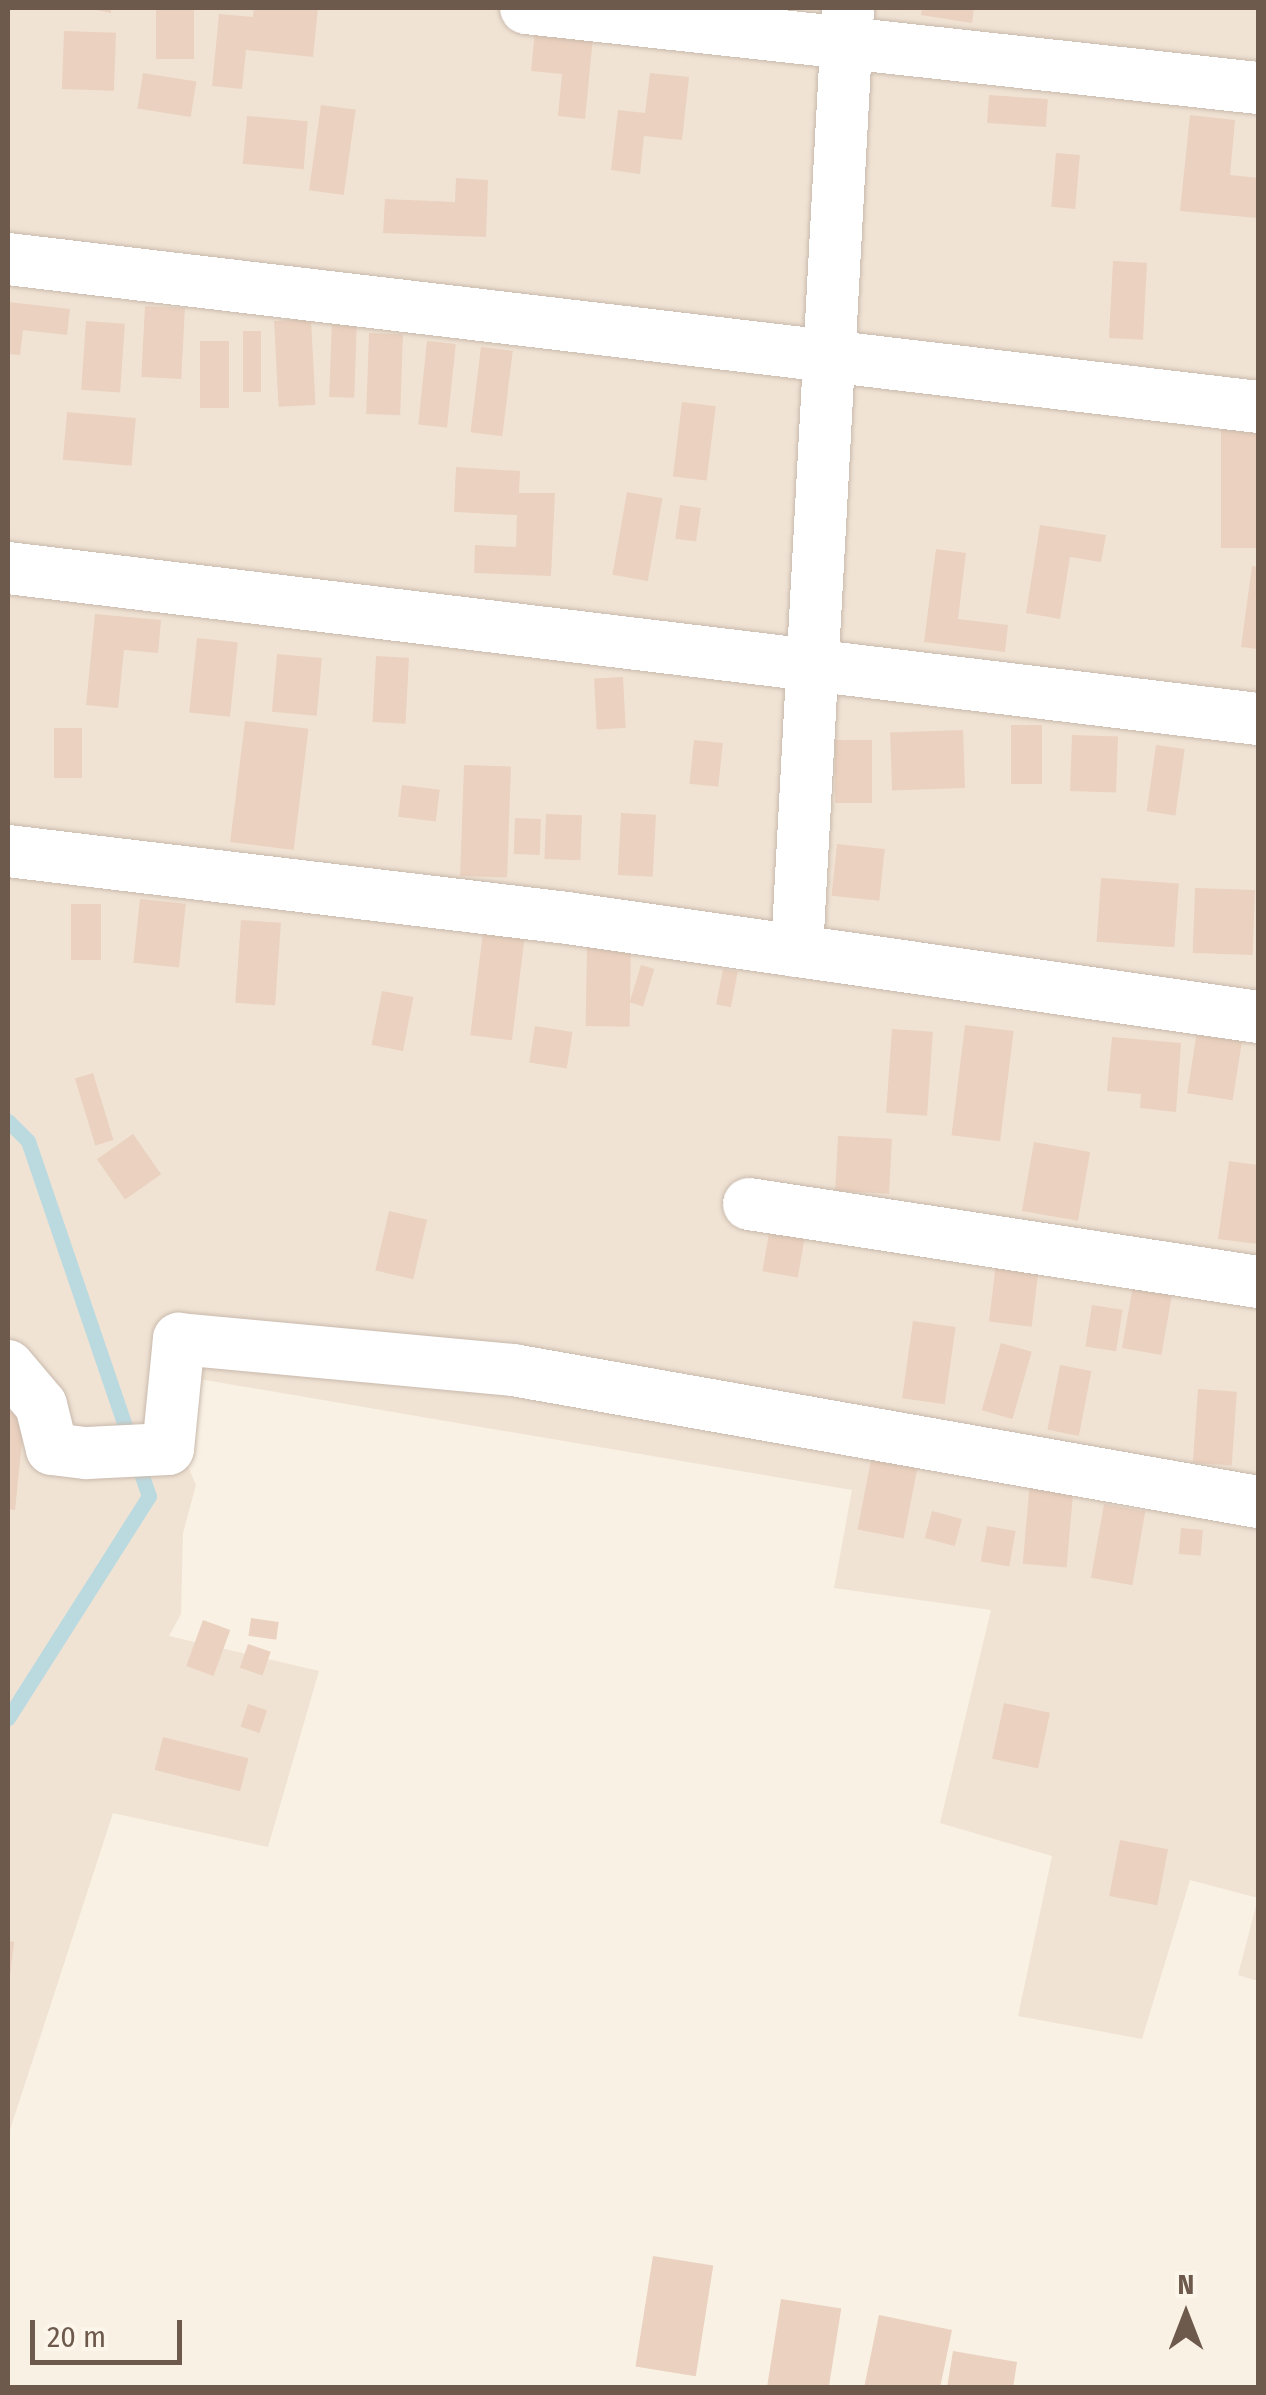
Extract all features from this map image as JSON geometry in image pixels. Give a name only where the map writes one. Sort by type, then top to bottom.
[{"type":"street","points":[[526,8],[847,26],[1258,88]]},
{"type":"street","points":[[797,951],[826,356],[847,26]]},
{"type":"street","points":[[8,259],[1258,406]]},
{"type":"street","points":[[8,568],[1258,719]]},
{"type":"street","points":[[8,851],[797,951],[1258,1017]]},
{"type":"street","points":[[749,1204],[1258,1282]]},
{"type":"street","points":[[8,1366],[41,1405],[52,1449],[87,1453],[168,1449],[179,1339],[512,1370],[1258,1502]]},
{"type":"shaded area","points":[[8,8],[1258,8],[1258,1898],[1190,1880],[1142,2039],[1018,2016],[1052,1856],[940,1823],[991,1610],[834,1588],[852,1490],[193,1378],[183,1454],[196,1485],[183,1533],[181,1614],[169,1636],[319,1671],[268,1847],[113,1813],[8,2136]]},
{"type":"shaded area","points":[[1258,1898],[1258,1981],[1238,1975]]},
{"type":"building","points":[[156,8],[194,8],[194,59],[156,59]]},
{"type":"building","points":[[254,8],[318,8],[313,57],[246,50],[242,89],[212,86],[219,14],[253,17]]},
{"type":"building","points":[[922,8],[974,8],[972,23],[921,15]]},
{"type":"building","points":[[64,31],[116,33],[114,91],[62,89]]},
{"type":"building","points":[[535,31],[593,37],[585,119],[558,116],[562,74],[531,71]]},
{"type":"building","points":[[143,73],[196,81],[191,117],[137,109]]},
{"type":"building","points":[[650,73],[689,77],[682,140],[644,136],[640,174],[611,170],[618,110],[645,113]]},
{"type":"building","points":[[989,95],[1048,99],[1046,127],[987,123]]},
{"type":"building","points":[[321,105],[356,110],[344,195],[309,190]]},
{"type":"building","points":[[1190,115],[1235,120],[1230,175],[1258,178],[1258,218],[1180,211]]},
{"type":"building","points":[[247,116],[308,121],[304,169],[243,164]]},
{"type":"building","points":[[1056,153],[1080,155],[1075,209],[1051,207]]},
{"type":"building","points":[[456,178],[488,180],[486,237],[383,233],[385,199],[455,202]]},
{"type":"building","points":[[1113,261],[1147,263],[1143,340],[1109,338]]},
{"type":"building","points":[[8,302],[70,309],[67,335],[23,330],[20,355],[8,354]]},
{"type":"building","points":[[145,306],[185,308],[181,379],[141,377]]},
{"type":"building","points":[[332,317],[357,318],[354,398],[329,397]]},
{"type":"building","points":[[311,319],[316,405],[279,407],[274,321]]},
{"type":"building","points":[[86,321],[125,324],[120,393],[81,390]]},
{"type":"building","points":[[243,331],[261,331],[261,392],[243,392]]},
{"type":"building","points":[[369,333],[403,334],[400,415],[366,414]]},
{"type":"building","points":[[200,341],[229,341],[229,408],[200,408]]},
{"type":"building","points":[[427,341],[456,344],[447,428],[418,425]]},
{"type":"building","points":[[481,347],[513,351],[502,436],[471,432]]},
{"type":"building","points":[[682,402],[716,406],[707,481],[673,476]]},
{"type":"building","points":[[67,412],[136,418],[132,466],[63,460]]},
{"type":"building","points":[[1221,419],[1258,419],[1258,548],[1221,548]]},
{"type":"building","points":[[456,467],[520,471],[519,493],[555,493],[551,576],[474,573],[475,545],[516,547],[517,515],[454,512]]},
{"type":"building","points":[[627,492],[662,498],[648,581],[612,575]]},
{"type":"building","points":[[680,505],[701,508],[696,542],[675,539]]},
{"type":"building","points":[[1040,525],[1106,535],[1101,562],[1070,557],[1060,619],[1026,613]]},
{"type":"building","points":[[936,549],[966,553],[958,619],[1008,625],[1005,652],[924,642]]},
{"type":"building","points":[[1252,566],[1258,567],[1258,649],[1241,647]]},
{"type":"building","points":[[95,614],[161,620],[158,653],[124,650],[118,708],[86,705]]},
{"type":"building","points":[[197,638],[238,642],[230,717],[189,713]]},
{"type":"building","points":[[277,654],[322,658],[317,716],[272,712]]},
{"type":"building","points":[[376,656],[409,658],[406,724],[373,722]]},
{"type":"building","points":[[623,677],[626,728],[597,729],[594,679]]},
{"type":"building","points":[[245,721],[309,729],[294,850],[230,842]]},
{"type":"building","points":[[1011,725],[1042,725],[1042,784],[1011,784]]},
{"type":"building","points":[[54,728],[82,728],[82,778],[54,778]]},
{"type":"building","points":[[963,730],[965,788],[892,791],[890,733]]},
{"type":"building","points":[[1072,735],[1118,737],[1116,793],[1070,791]]},
{"type":"building","points":[[694,740],[723,743],[718,787],[689,784]]},
{"type":"building","points":[[835,740],[872,740],[872,803],[835,803]]},
{"type":"building","points":[[1156,745],[1185,749],[1175,815],[1147,811]]},
{"type":"building","points":[[464,765],[511,767],[507,878],[460,876]]},
{"type":"building","points":[[402,785],[440,790],[436,821],[398,817]]},
{"type":"building","points":[[621,813],[656,815],[653,877],[618,875]]},
{"type":"building","points":[[546,814],[582,815],[580,860],[544,859]]},
{"type":"building","points":[[515,818],[541,819],[540,855],[514,854]]},
{"type":"building","points":[[837,844],[885,849],[879,901],[832,896]]},
{"type":"building","points":[[1101,878],[1179,883],[1174,947],[1097,942]]},
{"type":"building","points":[[1195,888],[1255,890],[1253,955],[1193,953]]},
{"type":"building","points":[[140,899],[186,904],[179,967],[133,963]]},
{"type":"building","points":[[71,904],[101,904],[101,960],[71,960]]},
{"type":"building","points":[[241,920],[281,923],[275,1006],[235,1003]]},
{"type":"building","points":[[483,932],[525,937],[512,1040],[470,1035]]},
{"type":"building","points":[[587,945],[631,946],[630,1027],[586,1026]]},
{"type":"building","points":[[641,965],[654,969],[643,1006],[630,1002]]},
{"type":"building","points":[[723,969],[738,972],[731,1007],[716,1004]]},
{"type":"building","points":[[382,991],[413,997],[403,1051],[372,1045]]},
{"type":"building","points":[[965,1025],[1014,1031],[1000,1141],[951,1135]]},
{"type":"building","points":[[1198,1025],[1243,1032],[1233,1100],[1187,1093]]},
{"type":"building","points":[[535,1026],[573,1032],[567,1068],[529,1063]]},
{"type":"building","points":[[892,1029],[933,1032],[927,1116],[886,1113]]},
{"type":"building","points":[[1112,1037],[1181,1043],[1176,1112],[1140,1108],[1141,1094],[1107,1091]]},
{"type":"building","points":[[93,1073],[113,1140],[95,1145],[75,1079]]},
{"type":"building","points":[[133,1134],[161,1174],[125,1199],[97,1159]]},
{"type":"building","points":[[838,1136],[892,1139],[889,1194],[835,1191]]},
{"type":"building","points":[[1034,1142],[1090,1152],[1078,1221],[1022,1211]]},
{"type":"building","points":[[1229,1161],[1258,1165],[1258,1244],[1218,1239]]},
{"type":"building","points":[[389,1211],[427,1220],[413,1279],[375,1270]]},
{"type":"building","points":[[771,1222],[806,1228],[798,1277],[762,1271]]},
{"type":"building","points":[[996,1264],[1039,1269],[1032,1327],[989,1322]]},
{"type":"building","points":[[1134,1280],[1173,1287],[1161,1355],[1122,1348]]},
{"type":"building","points":[[1092,1305],[1123,1310],[1116,1351],[1085,1346]]},
{"type":"building","points":[[913,1321],[956,1327],[945,1404],[902,1398]]},
{"type":"building","points":[[1001,1343],[1032,1352],[1012,1419],[982,1410]]},
{"type":"building","points":[[1060,1365],[1091,1371],[1079,1436],[1047,1430]]},
{"type":"building","points":[[1198,1389],[1237,1392],[1232,1466],[1193,1463]]},
{"type":"building","points":[[8,1411],[25,1413],[15,1510],[8,1509]]},
{"type":"building","points":[[872,1455],[918,1464],[904,1539],[857,1530]]},
{"type":"building","points":[[1030,1481],[1074,1485],[1067,1568],[1023,1564]]},
{"type":"building","points":[[1104,1504],[1145,1511],[1132,1585],[1091,1578]]},
{"type":"building","points":[[932,1511],[962,1519],[955,1546],[925,1538]]},
{"type":"building","points":[[987,1526],[1016,1531],[1009,1566],[981,1561]]},
{"type":"building","points":[[1181,1528],[1203,1530],[1201,1556],[1179,1554]]},
{"type":"building","points":[[251,1618],[279,1622],[276,1640],[248,1636]]},
{"type":"building","points":[[203,1620],[230,1630],[213,1676],[186,1666]]},
{"type":"building","points":[[248,1644],[271,1652],[263,1675],[240,1668]]},
{"type":"building","points":[[1004,1703],[1050,1713],[1038,1769],[992,1759]]},
{"type":"building","points":[[248,1704],[267,1710],[260,1733],[241,1727]]},
{"type":"building","points":[[163,1737],[248,1758],[240,1791],[155,1770]]},
{"type":"building","points":[[1120,1840],[1168,1849],[1157,1905],[1109,1896]]},
{"type":"building","points":[[8,1941],[14,1942],[10,1976],[8,1976]]},
{"type":"building","points":[[653,2256],[713,2266],[696,2376],[635,2367]]},
{"type":"building","points":[[781,2299],[841,2309],[829,2388],[767,2388]]},
{"type":"building","points":[[879,2315],[952,2330],[940,2388],[864,2388]]},
{"type":"building","points":[[953,2351],[1017,2362],[1013,2388],[947,2388]]},
{"type":"waterway","points":[[8,1121],[28,1141],[149,1496],[8,1718]]}]
